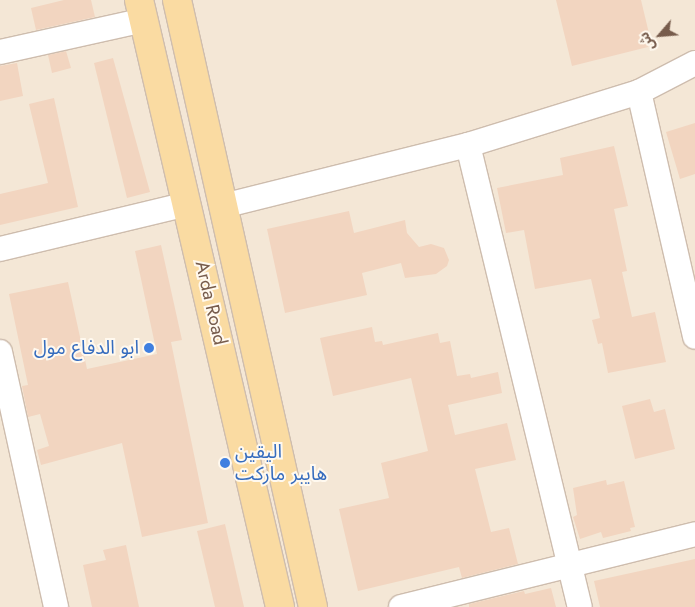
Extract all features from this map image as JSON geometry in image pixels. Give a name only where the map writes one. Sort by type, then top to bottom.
[{"type":"main road","name":"Arda Road","points":[[177,0],[313,607]]},
{"type":"main road","name":"Arda Road","points":[[142,10],[280,607]]},
{"type":"street","points":[[0,52],[142,10]]},
{"type":"street","points":[[222,206],[468,145],[639,92],[695,63]]},
{"type":"street","points":[[639,92],[695,337]]},
{"type":"street","points":[[468,145],[580,607]]},
{"type":"street","points":[[0,249],[188,204]]},
{"type":"street","points":[[0,352],[56,607]]},
{"type":"street","points":[[401,607],[695,534]]},
{"type":"shaded area","points":[[0,0],[695,0],[695,607],[0,607]]},
{"type":"building","points":[[64,0],[91,0],[95,17],[36,30],[31,8]]},
{"type":"building","points":[[556,0],[641,0],[652,46],[572,66]]},
{"type":"building","points":[[66,51],[71,68],[52,73],[48,55]]},
{"type":"building","points":[[113,58],[150,192],[127,198],[94,63]]},
{"type":"building","points":[[17,63],[23,96],[0,101],[0,66]]},
{"type":"building","points":[[54,98],[78,207],[0,225],[0,194],[48,183],[29,104]]},
{"type":"building","points":[[695,123],[695,174],[680,179],[666,132]]},
{"type":"building","points":[[614,146],[628,206],[614,209],[627,271],[622,272],[632,317],[655,312],[666,362],[608,373],[602,343],[598,344],[592,320],[600,318],[591,279],[535,289],[524,230],[506,233],[497,188],[563,175],[560,158]]},
{"type":"building","points":[[349,211],[354,233],[405,220],[407,233],[419,247],[431,244],[444,248],[449,260],[447,266],[436,274],[405,278],[401,263],[362,273],[367,295],[285,313],[267,229]]},
{"type":"building","points":[[161,245],[182,340],[171,342],[208,523],[142,537],[122,443],[41,465],[37,450],[49,446],[40,414],[28,417],[22,386],[28,385],[9,294],[68,282],[87,369],[157,354],[135,251]]},
{"type":"building","points":[[372,327],[375,342],[382,341],[383,345],[438,333],[440,343],[450,341],[457,376],[470,374],[471,378],[498,372],[502,393],[448,405],[455,435],[507,423],[516,460],[475,469],[491,532],[509,528],[518,564],[462,578],[459,567],[358,591],[339,509],[389,498],[381,463],[428,451],[411,378],[333,396],[320,338]]},
{"type":"building","points":[[650,399],[654,412],[665,409],[675,449],[635,459],[622,406]]},
{"type":"building","points":[[606,480],[607,485],[624,481],[635,527],[630,528],[631,531],[603,538],[601,532],[580,539],[573,517],[577,515],[573,488]]},
{"type":"building","points":[[225,524],[244,607],[215,607],[197,531]]},
{"type":"building","points":[[126,545],[139,607],[92,607],[83,565],[106,560],[103,550]]},
{"type":"building","points":[[695,559],[695,607],[600,607],[594,581]]},
{"type":"building","points":[[551,588],[556,607],[469,607],[469,604],[524,591],[525,594]]},
{"type":"place","name":"ابو الدفاع مول","points":[[149,348]]},
{"type":"place","name":"اليقين هايبر ماركت","points":[[225,463]]}]
